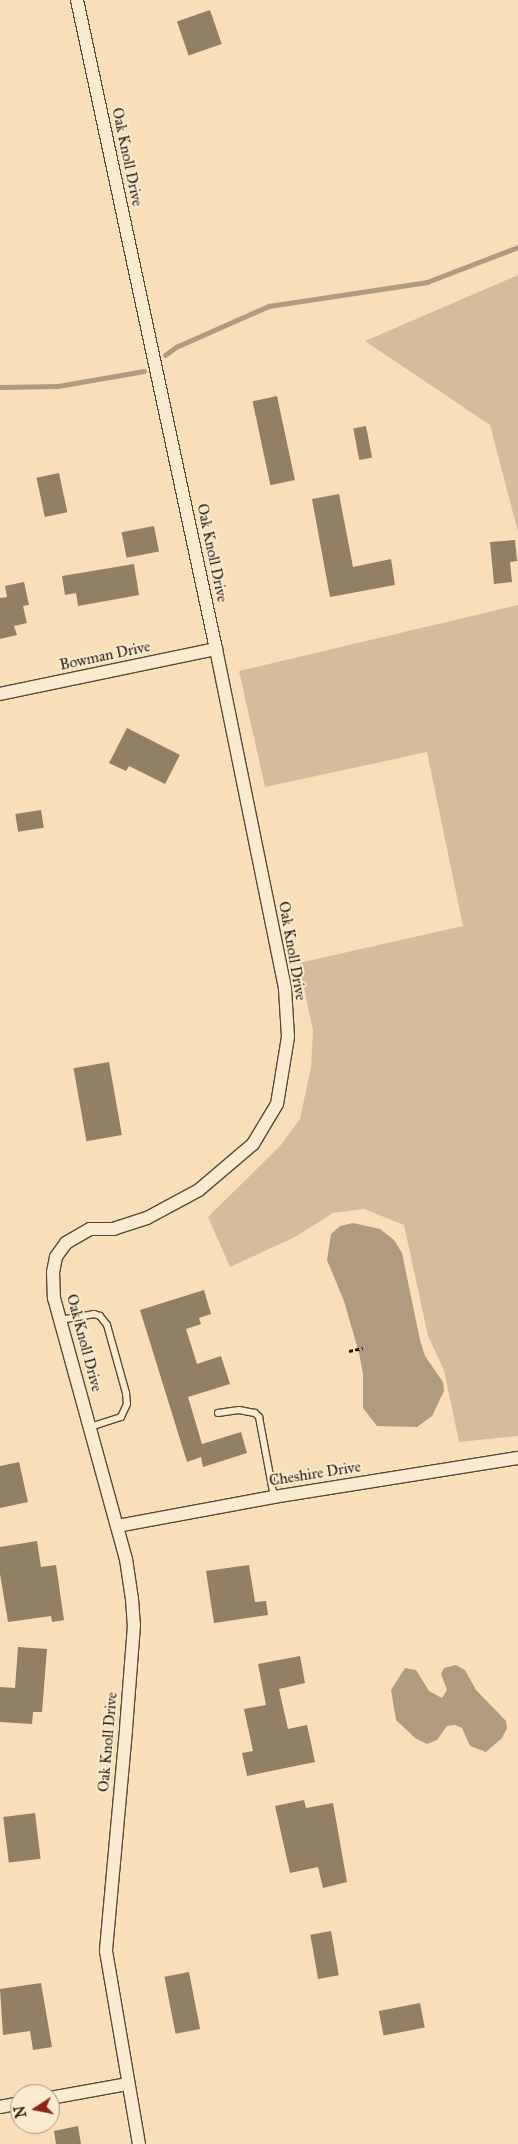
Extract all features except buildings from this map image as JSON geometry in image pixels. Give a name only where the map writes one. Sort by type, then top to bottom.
[{"type":"street","name":"Oak Knoll Drive","points":[[77,0],[216,649],[285,988],[288,1037],[277,1104],[253,1144],[199,1190],[147,1218],[114,1229],[90,1229],[66,1242],[56,1257],[52,1272],[54,1298],[126,1559],[134,1625],[106,1951],[127,2084],[139,2144]]},
{"type":"street","name":"Bowman Drive","points":[[0,694],[216,649]]},
{"type":"street","name":"Cheshire Drive","points":[[118,1526],[274,1497],[518,1458]]},
{"type":"street","points":[[60,2096],[127,2084]]},
{"type":"lane","points":[[60,1320],[94,1314],[100,1316],[107,1325],[127,1404],[120,1417],[90,1427]]},
{"type":"lane","points":[[218,1414],[239,1410],[255,1413],[259,1417],[274,1497]]},
{"type":"path","points":[[349,1351],[363,1348]]},
{"type":"shaded area","points":[[518,275],[518,532],[490,425],[365,341]]},
{"type":"shaded area","points":[[518,605],[518,1436],[459,1442],[444,1370],[428,1336],[404,1225],[364,1209],[333,1213],[295,1237],[230,1267],[208,1217],[280,1146],[300,1119],[311,1067],[313,1031],[299,963],[463,926],[427,752],[265,787],[239,671]]},
{"type":"shaded area","points":[[353,1223],[380,1229],[394,1240],[402,1253],[425,1356],[443,1382],[444,1391],[432,1416],[417,1427],[377,1426],[363,1408],[363,1374],[359,1353],[344,1301],[327,1260],[331,1234],[340,1226]]},
{"type":"shaded area","points":[[456,1665],[465,1670],[476,1690],[506,1721],[507,1728],[502,1738],[486,1752],[470,1746],[462,1728],[455,1725],[447,1726],[437,1740],[427,1744],[415,1738],[396,1720],[391,1690],[405,1668],[416,1670],[429,1691],[442,1698],[447,1690],[441,1674],[444,1668]]},
{"type":"waterway","points":[[165,355],[176,347],[269,306],[427,282],[518,247]]},
{"type":"waterway","points":[[0,387],[58,386],[144,371]]}]
